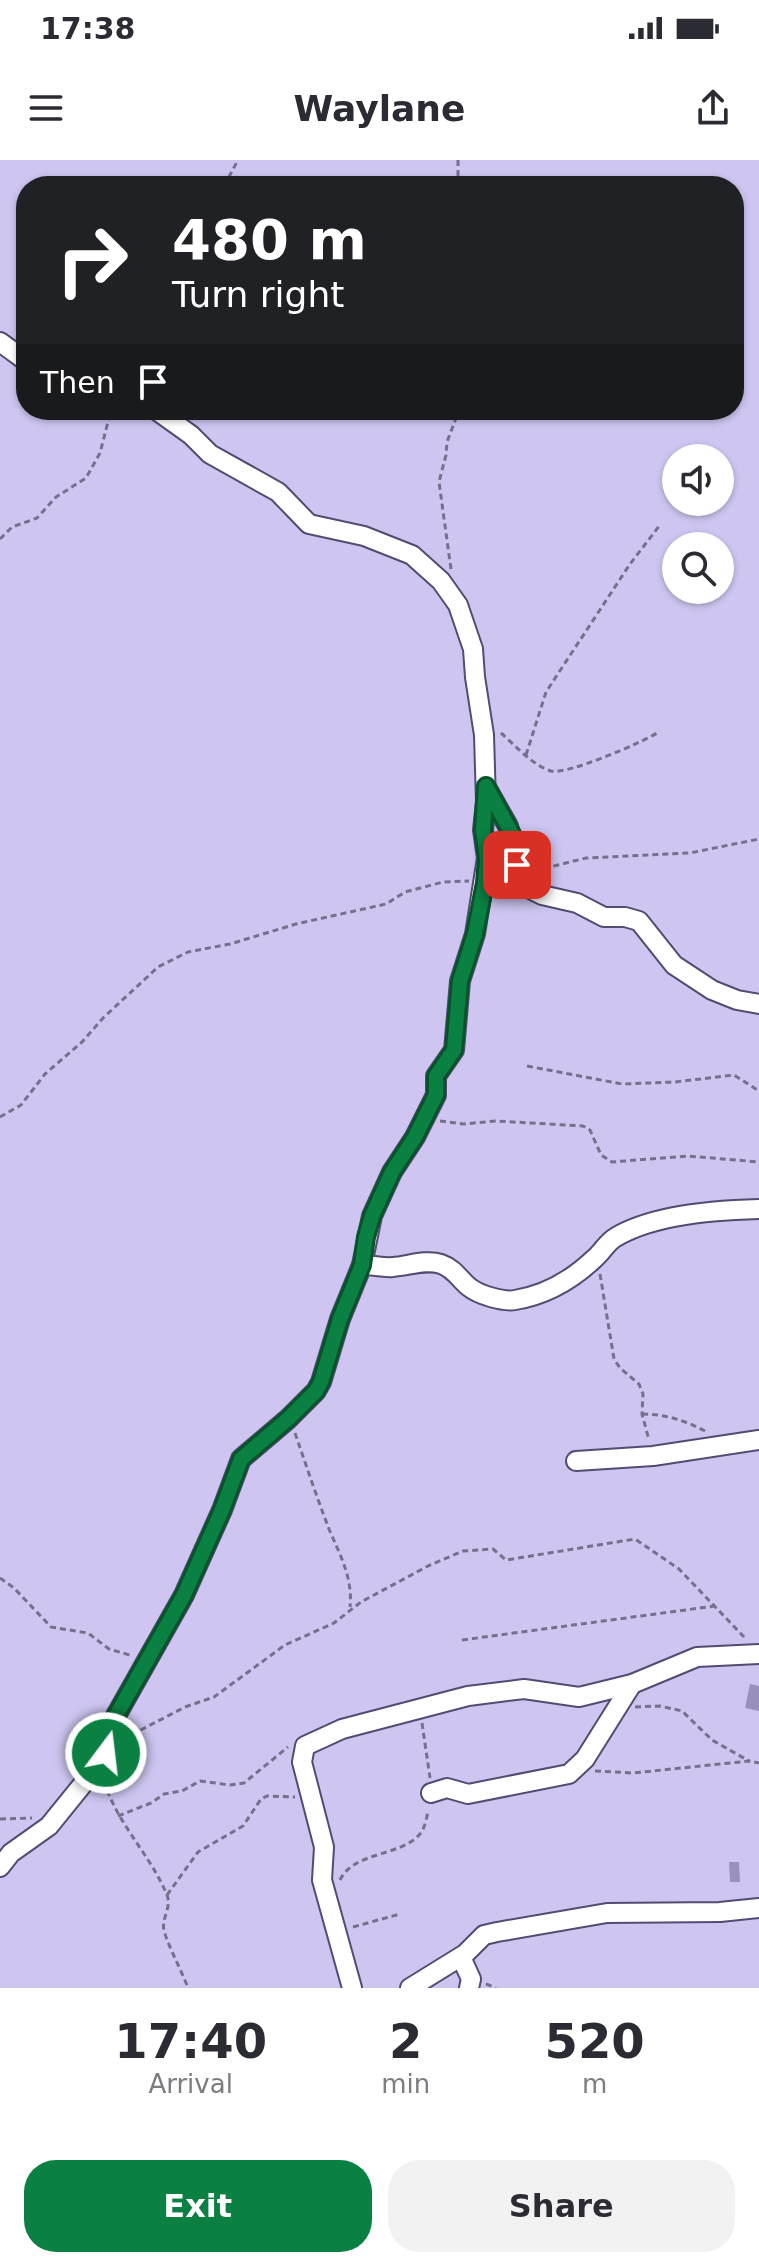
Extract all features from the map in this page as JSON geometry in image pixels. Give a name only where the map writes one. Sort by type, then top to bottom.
[{"type":"street","points":[[0,1867],[11,1853],[49,1826],[105,1755],[109,1728],[184,1595],[241,1459],[288,1419],[321,1382],[340,1319],[362,1265],[366,1237],[377,1206],[392,1172],[436,1095],[436,1076],[454,1050],[460,981],[475,934],[485,883],[484,735],[473,649],[458,605],[441,581],[412,555],[364,536],[309,524],[278,492],[210,454],[170,420]]},
{"type":"street","points":[[486,786],[508,826],[525,884],[542,895],[577,903],[604,917],[639,921],[674,965],[712,990],[737,1000],[759,1004]]},
{"type":"street","points":[[362,1265],[440,1264],[460,1275],[472,1289],[513,1300],[548,1291],[566,1282],[598,1257],[608,1243],[638,1227],[736,1209],[759,1209]]},
{"type":"street","points":[[576,1461],[653,1456],[759,1440]]},
{"type":"street","points":[[352,1988],[322,1880],[324,1847],[302,1762],[305,1746],[342,1729],[468,1696],[524,1689],[579,1697],[632,1684],[697,1657],[759,1654]]},
{"type":"street","points":[[431,1793],[447,1788],[468,1794],[565,1776],[585,1759],[632,1684]]},
{"type":"street","points":[[410,1988],[461,1957],[484,1935],[567,1918],[631,1911],[720,1912],[759,1908]]},
{"type":"street","points":[[461,1957],[471,1979],[469,1988]]},
{"type":"path","points":[[0,539],[12,527],[37,518],[56,497],[86,478],[100,453],[108,420]]},
{"type":"path","points":[[452,572],[439,482],[447,442],[455,420]]},
{"type":"path","points":[[526,755],[546,692],[630,564],[660,525]]},
{"type":"path","points":[[500,733],[547,770],[567,771],[657,733]]},
{"type":"path","points":[[521,873],[586,858],[690,853],[759,839]]},
{"type":"path","points":[[0,1117],[21,1105],[45,1074],[82,1042],[146,976],[188,952],[386,904],[405,892],[431,885],[469,881],[485,883]]},
{"type":"path","points":[[527,1066],[622,1084],[734,1075],[759,1091]]},
{"type":"path","points":[[427,1113],[441,1121],[463,1124],[496,1121],[583,1126],[590,1130],[601,1155],[612,1162],[688,1156],[759,1162]]},
{"type":"path","points":[[598,1257],[614,1359],[639,1384],[643,1394],[642,1414],[653,1456]]},
{"type":"path","points":[[642,1414],[683,1420],[708,1433],[716,1446]]},
{"type":"path","points":[[296,1428],[307,1469],[352,1590],[350,1609]]},
{"type":"path","points":[[188,1988],[163,1927],[169,1904],[167,1895],[156,1871],[118,1816],[104,1781],[105,1755],[158,1720],[214,1697],[285,1645],[334,1623],[350,1609],[428,1566],[463,1551],[493,1549],[506,1560],[627,1538],[640,1541],[679,1569],[759,1654]]},
{"type":"path","points":[[0,1578],[14,1588],[51,1627],[88,1633],[109,1649],[146,1659]]},
{"type":"path","points":[[462,1640],[715,1606]]},
{"type":"path","points":[[328,1904],[346,1869],[406,1843],[420,1833],[431,1793],[421,1725],[431,1705]]},
{"type":"path","points":[[616,1707],[673,1707],[688,1715],[712,1740],[749,1761]]},
{"type":"path","points":[[118,1816],[200,1781],[230,1785],[244,1783],[291,1745]]},
{"type":"path","points":[[575,1770],[633,1773],[749,1761],[759,1763]]},
{"type":"path","points":[[167,1895],[198,1852],[243,1826],[261,1799],[267,1796],[310,1798]]},
{"type":"path","points":[[0,1819],[56,1817]]},
{"type":"path","points":[[338,1932],[400,1914]]},
{"type":"building","points":[[750,1684],[759,1686],[759,1711],[745,1708]]},
{"type":"building","points":[[729,1862],[739,1862],[740,1882],[730,1882]]},
{"type":"route","points":[[106,1753],[109,1728],[184,1595],[232,1487],[241,1459],[288,1419],[321,1382],[340,1319],[362,1265],[372,1216],[392,1172],[415,1137],[436,1095],[436,1076],[454,1050],[460,981],[475,934],[485,883],[487,858],[483,830],[486,786],[512,834],[517,865]]}]
